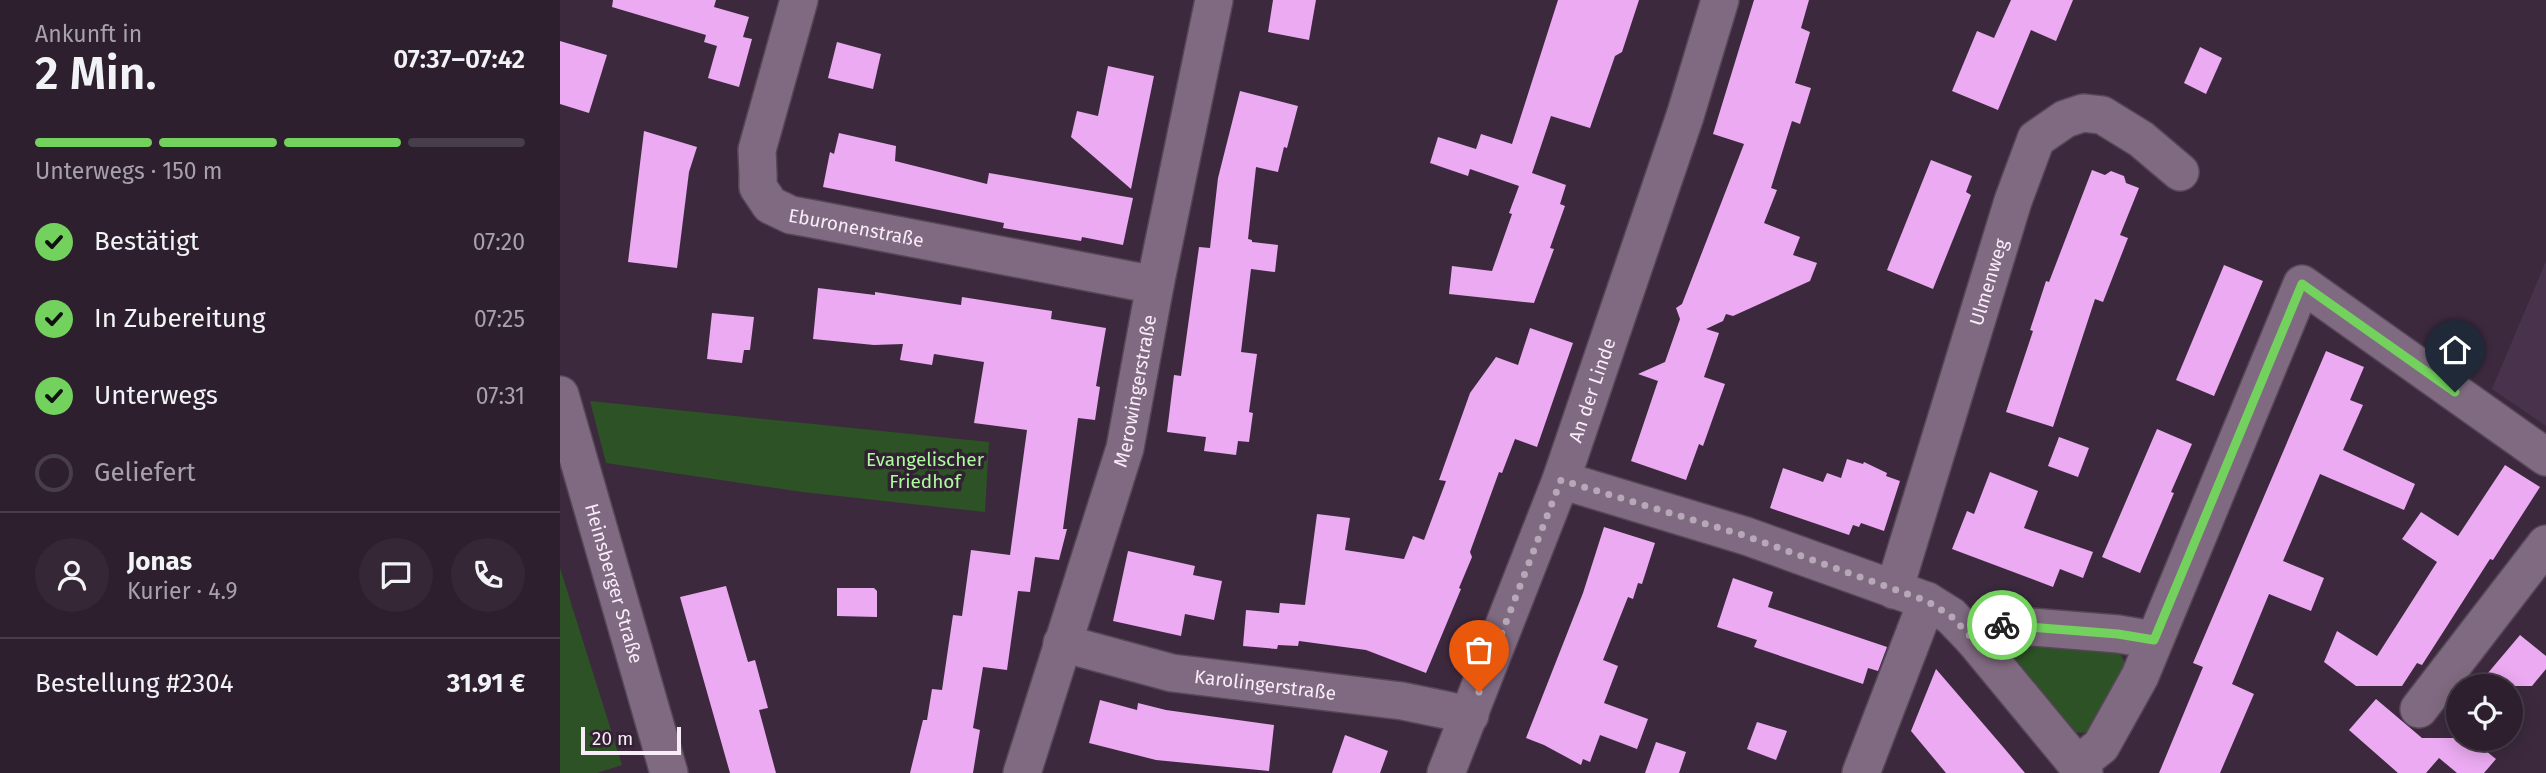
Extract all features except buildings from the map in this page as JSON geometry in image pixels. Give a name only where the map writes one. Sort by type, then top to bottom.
[{"type":"street","name":"Eburonenstraße","points":[[799,0],[757,150],[758,187],[770,205],[791,215],[1155,285]]},
{"type":"street","name":"Merowingerstraße","points":[[1022,773],[1125,447],[1155,285],[1214,0]]},
{"type":"street","name":"An der Linde","points":[[1446,773],[1561,480],[1688,105],[1720,0]]},
{"type":"street","name":"Ulmenweg","points":[[1861,773],[2013,201],[2036,139],[2065,119],[2083,113],[2102,115],[2141,139],[2180,172]]},
{"type":"street","points":[[1561,480],[1746,536],[1910,595],[1951,616],[1974,640],[2080,769],[2101,746],[2140,676],[2302,284],[2546,457]]},
{"type":"street","name":"Heinsberger Straße","points":[[560,395],[669,773]]},
{"type":"street","points":[[2419,709],[2546,544]]},
{"type":"street","points":[[1974,640],[1996,624],[2118,634],[2154,640]]},
{"type":"street","name":"Karolingerstraße","points":[[1062,643],[1172,673],[1402,701],[1470,715]]},
{"type":"shaded area","points":[[2546,261],[2546,426],[2492,389]]},
{"type":"green space","name":"Evangelischer Friedhof","points":[[590,401],[989,442],[985,512],[802,492],[606,463]]},
{"type":"green space","points":[[560,568],[622,765],[597,773],[560,773]]},
{"type":"green space","points":[[2023,645],[2118,650],[2127,666],[2094,729],[2081,733],[2069,730],[2047,710],[2015,659],[2015,651]]},
{"type":"way so far","points":[[1479,692],[1561,480],[1746,536],[1927,601],[1951,616],[1974,640],[1996,624],[2002,625]]},
{"type":"route","points":[[2002,625],[2118,634],[2154,640],[2302,284],[2455,392]]}]
